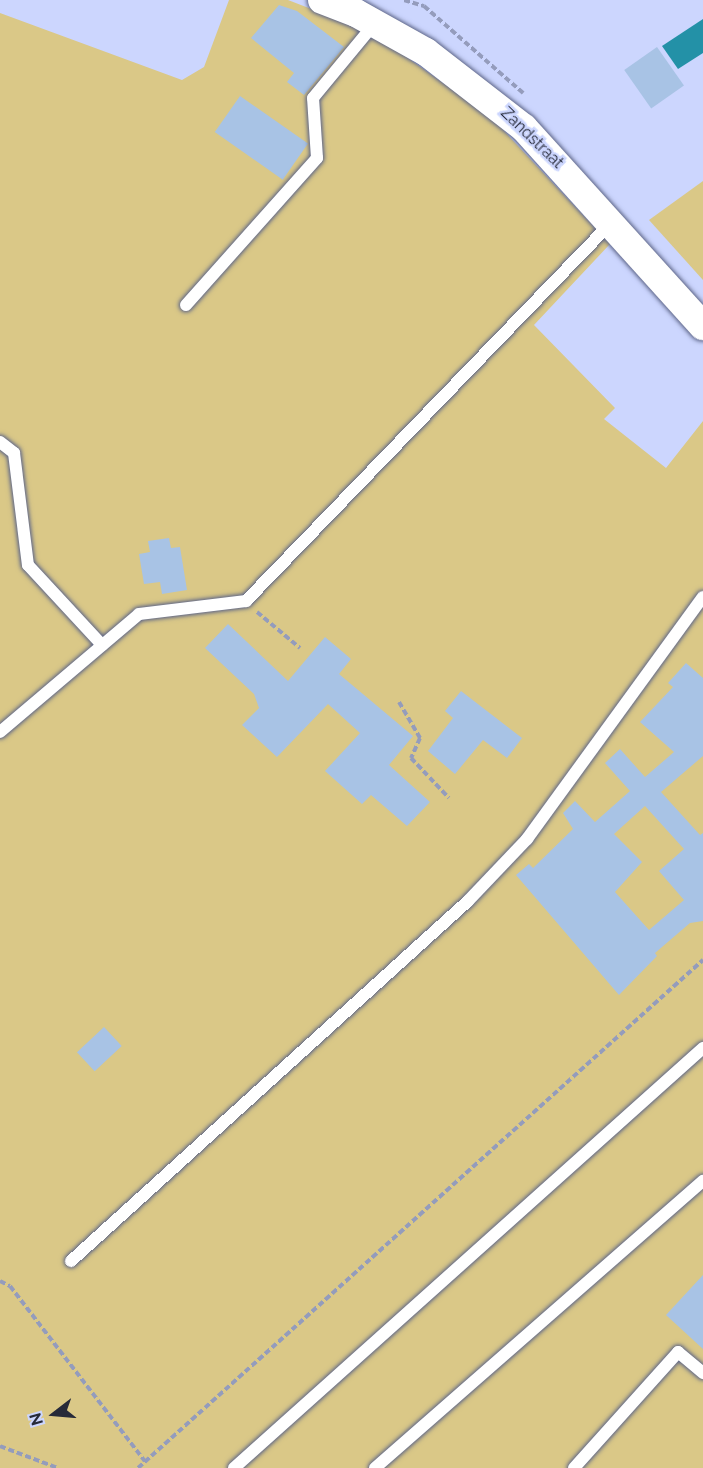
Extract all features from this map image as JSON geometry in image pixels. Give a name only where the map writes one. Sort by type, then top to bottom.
[{"type":"street","name":"Zandstraat","points":[[322,0],[375,23],[478,88],[562,166],[610,224],[703,326]]},
{"type":"lane","points":[[186,305],[317,158],[313,98],[375,23]]},
{"type":"lane","points":[[0,732],[139,614],[246,601],[610,224]]},
{"type":"lane","points":[[0,442],[14,453],[28,566],[102,645]]},
{"type":"lane","points":[[72,1262],[468,901],[542,820],[703,597]]},
{"type":"lane","points":[[234,1468],[703,1048]]},
{"type":"lane","points":[[375,1468],[703,1181]]},
{"type":"lane","points":[[574,1468],[678,1352],[703,1373]]},
{"type":"path","points":[[246,601],[274,630],[300,648]]},
{"type":"path","points":[[399,702],[420,738],[411,758],[449,798]]},
{"type":"path","points":[[138,1468],[703,960]]},
{"type":"path","points":[[0,1281],[10,1286],[60,1348],[145,1461]]},
{"type":"path","points":[[0,1446],[58,1468]]},
{"type":"shaded area","points":[[229,0],[288,0],[345,22],[395,49],[491,117],[610,244],[534,325],[615,408],[604,419],[666,468],[703,421],[703,1468],[0,1468],[0,13],[182,80],[204,67]]},
{"type":"shaded area","points":[[703,19],[703,53],[678,69],[662,46]]},
{"type":"shaded area","points":[[703,181],[703,280],[649,220]]},
{"type":"building","points":[[279,5],[297,11],[344,47],[304,95],[287,82],[294,73],[251,38]]},
{"type":"building","points":[[657,47],[684,86],[651,108],[624,70]]},
{"type":"building","points":[[240,96],[308,144],[283,180],[215,132]]},
{"type":"building","points":[[169,538],[171,548],[180,547],[187,590],[162,594],[160,582],[144,584],[139,554],[150,552],[148,541]]},
{"type":"building","points":[[228,624],[288,681],[325,637],[351,659],[339,674],[413,736],[389,765],[430,802],[407,826],[371,795],[362,804],[325,771],[360,733],[328,704],[277,757],[242,725],[259,708],[254,694],[205,648]]},
{"type":"building","points":[[686,663],[703,678],[703,756],[661,792],[700,835],[703,833],[703,921],[690,923],[655,953],[657,956],[619,995],[516,875],[529,864],[533,868],[573,829],[563,813],[575,801],[595,822],[630,791],[605,763],[620,749],[645,777],[674,752],[640,722],[673,687],[668,683]],"holes":[[[645,806],[684,849],[659,871],[684,900],[649,930],[615,892],[642,862],[614,834]]]},
{"type":"building","points":[[461,691],[522,738],[507,758],[483,740],[455,774],[428,751],[453,718],[445,711]]},
{"type":"building","points":[[104,1027],[122,1046],[95,1071],[77,1052]]},
{"type":"building","points":[[703,1275],[703,1349],[666,1315]]}]
